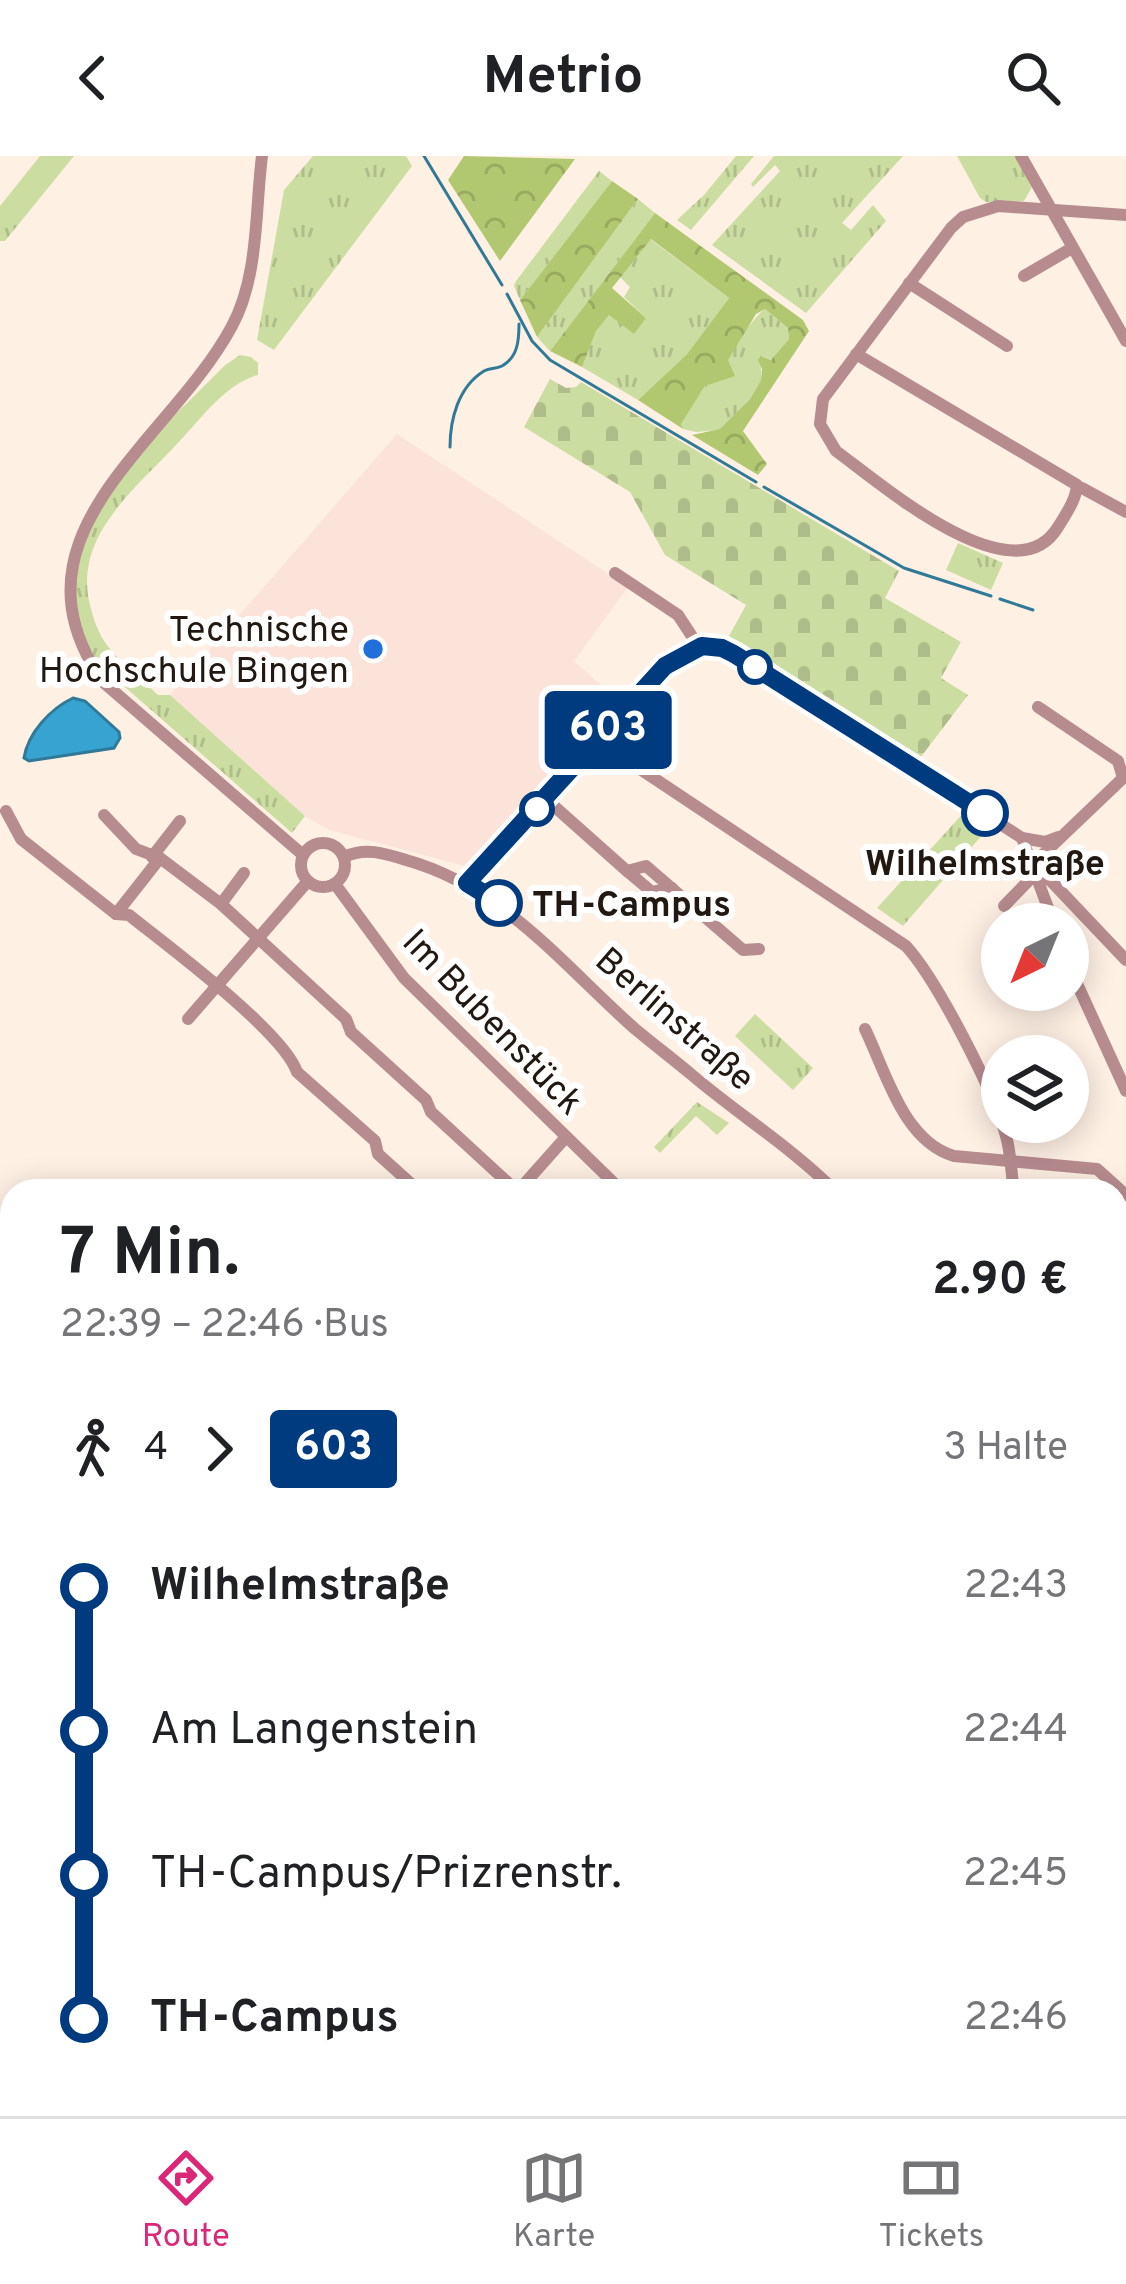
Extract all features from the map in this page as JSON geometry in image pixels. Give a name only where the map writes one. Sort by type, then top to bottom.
[{"type":"street","points":[[1021,156],[1126,341]]},
{"type":"street","points":[[68,530],[91,494],[201,373],[238,316],[249,278],[261,160]]},
{"type":"street","points":[[1080,487],[1051,538],[1031,551],[1001,549],[930,520],[836,451],[825,437],[819,411],[823,399],[939,241],[963,218],[998,206],[1126,215]]},
{"type":"street","points":[[1024,276],[1072,248]]},
{"type":"street","points":[[909,283],[1006,346]]},
{"type":"street","points":[[856,354],[1126,512]]},
{"type":"street","points":[[60,560],[57,601],[83,661],[303,855]]},
{"type":"street","points":[[615,573],[678,615],[699,647]]},
{"type":"street","points":[[467,883],[665,666],[699,647],[734,654],[1022,838],[1045,842],[1058,837]]},
{"type":"street","points":[[1037,706],[1118,761],[1123,775]]},
{"type":"street","points":[[598,741],[907,946],[929,976],[968,1051],[1006,1136],[1012,1179]]},
{"type":"street","points":[[1006,903],[1058,837],[1123,775],[1126,751]]},
{"type":"street","points":[[546,799],[627,871],[646,866],[742,950],[759,949]]},
{"type":"street","points":[[6,811],[21,839],[116,914],[129,915],[216,986],[293,1059],[297,1072],[375,1141],[378,1154],[406,1179]]},
{"type":"street","points":[[104,815],[121,836],[221,904],[258,937],[346,1019],[351,1031],[426,1100],[431,1112],[505,1179]]},
{"type":"street","points":[[116,914],[180,821]]},
{"type":"street","points":[[1022,838],[1047,903]]},
{"type":"street","points":[[326,843],[344,857],[345,869],[335,884],[321,887],[308,881],[301,869],[303,855],[313,845],[326,843]]},
{"type":"street","name":"Berlinstraße","points":[[344,857],[358,850],[376,852],[434,868],[500,904],[634,1027],[822,1179]]},
{"type":"street","points":[[1035,868],[1126,960]]},
{"type":"street","points":[[221,904],[244,873]]},
{"type":"street","points":[[188,1019],[308,881]]},
{"type":"street","name":"Im Bubenstück","points":[[335,884],[404,978],[610,1179]]},
{"type":"street","points":[[1089,1010],[1126,1091]]},
{"type":"street","points":[[865,1029],[922,1138],[954,1156],[1097,1169],[1108,1179]]},
{"type":"street","points":[[529,1179],[566,1137]]},
{"type":"shaded area","name":"Technische Hochschule Bingen","points":[[397,434],[628,587],[574,661],[616,699],[579,740],[584,745],[529,806],[465,866],[329,830],[305,816],[170,695]]},
{"type":"green space","points":[[40,156],[74,156],[5,241],[0,241],[0,206]]},
{"type":"green space","points":[[313,156],[406,156],[412,166],[274,350],[257,340],[284,190]]},
{"type":"green space","points":[[464,156],[575,159],[500,261],[448,180]]},
{"type":"green space","points":[[736,156],[754,156],[691,230],[677,220],[704,195]]},
{"type":"green space","points":[[774,156],[903,156],[842,223],[851,230],[873,205],[886,221],[806,313],[712,245],[780,171],[775,165],[753,187],[751,184]]},
{"type":"green space","points":[[957,156],[1016,156],[1032,187],[1024,201],[986,202]]},
{"type":"green space","points":[[599,171],[612,181],[520,300],[516,281]]},
{"type":"green space","points":[[612,181],[638,199],[537,337],[520,300]]},
{"type":"green space","points":[[638,199],[655,213],[550,351],[537,337]]},
{"type":"green space","points":[[655,213],[803,320],[809,331],[743,431],[767,464],[758,475],[692,435],[720,429],[750,399],[761,380],[758,360],[761,356],[771,360],[789,339],[788,328],[765,309],[756,314],[728,360],[735,376],[705,386],[681,424],[683,429],[638,400],[687,354],[729,298],[651,239],[612,288],[646,318],[634,334],[609,315],[596,331],[582,367],[550,351]]},
{"type":"green space","points":[[650,239],[729,298],[687,354],[638,400],[582,367],[596,330],[609,315],[646,318],[624,297],[630,287],[620,277]]},
{"type":"green space","points":[[765,309],[788,328],[789,339],[772,360],[761,356],[761,380],[750,399],[720,430],[683,429],[681,424],[709,381]]},
{"type":"green space","points":[[240,355],[258,363],[258,375],[223,395],[124,499],[97,539],[87,584],[94,620],[107,646],[158,695],[170,695],[305,816],[292,833],[102,667],[78,626],[67,581],[70,554],[103,496],[153,437]]},
{"type":"green space","points":[[550,379],[566,388],[581,382],[899,571],[885,598],[961,642],[941,678],[968,695],[917,762],[729,636],[746,605],[665,555],[630,492],[524,427]]},
{"type":"green space","points":[[958,543],[1003,563],[991,590],[946,570]]},
{"type":"green space","points":[[967,809],[990,826],[903,926],[877,908]]},
{"type":"green space","points":[[755,1014],[813,1068],[793,1090],[735,1036]]},
{"type":"green space","points":[[697,1102],[729,1123],[717,1135],[696,1116],[660,1153],[654,1147]]},
{"type":"water","points":[[73,698],[85,701],[119,732],[114,748],[24,758],[41,723]]},
{"type":"waterway","points":[[424,156],[502,285]]},
{"type":"waterway","points":[[507,294],[532,341],[550,360],[756,482]]},
{"type":"waterway","points":[[450,447],[462,395],[484,371],[511,358],[519,324]]},
{"type":"waterway","points":[[764,487],[904,568],[991,596]]},
{"type":"waterway","points":[[1000,599],[1033,610]]},
{"type":"bus line","name":"603","points":[[499,903],[467,883],[482,863],[537,810],[665,666],[702,646],[734,654],[985,813]]},
{"type":"place","name":"Technische Hochschule Bingen","points":[[373,649]]},
{"type":"place","name":"Wilhelmstraße","points":[[985,813]]},
{"type":"place","name":"TH-Campus","points":[[499,903]]}]
